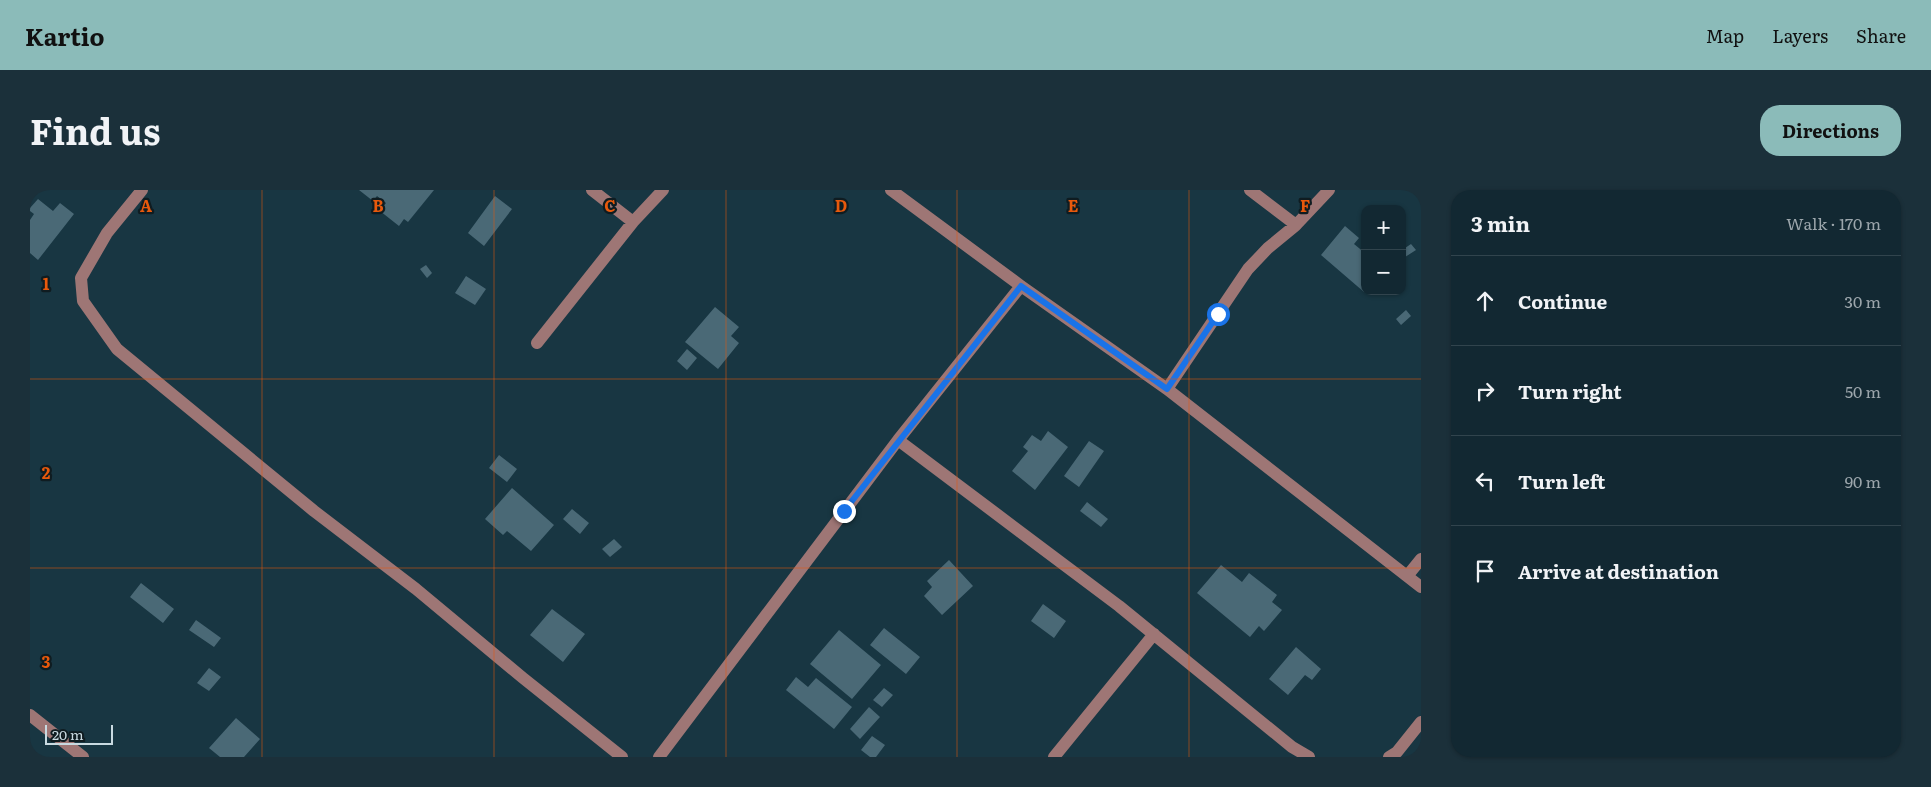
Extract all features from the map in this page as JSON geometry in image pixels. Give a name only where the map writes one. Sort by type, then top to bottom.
[{"type":"street","points":[[142,190],[107,232],[81,278],[83,301],[117,349],[314,511],[416,589],[622,757]]},
{"type":"street","points":[[592,190],[633,222]]},
{"type":"street","points":[[537,343],[633,222],[663,190]]},
{"type":"street","points":[[891,190],[1021,286],[1167,389],[1421,587]]},
{"type":"street","points":[[1250,190],[1296,225]]},
{"type":"street","points":[[1167,389],[1248,269],[1268,248],[1296,225],[1329,190]]},
{"type":"street","points":[[659,757],[898,440],[1021,286]]},
{"type":"street","points":[[898,440],[1154,634],[1292,747],[1309,757]]},
{"type":"street","points":[[1408,575],[1421,559]]},
{"type":"street","points":[[1054,757],[1154,634]]},
{"type":"street","points":[[30,716],[67,752],[84,757]]},
{"type":"street","points":[[1389,757],[1397,752],[1421,722]]},
{"type":"building","points":[[359,190],[434,190],[408,222],[404,219],[399,226],[380,211],[386,203],[377,196],[373,201]]},
{"type":"building","points":[[495,196],[512,209],[484,246],[468,233]]},
{"type":"building","points":[[38,199],[53,211],[60,203],[74,214],[38,260],[30,253],[30,220],[34,214],[30,211],[30,208]]},
{"type":"building","points":[[1345,226],[1359,238],[1354,244],[1361,250],[1361,289],[1321,255]]},
{"type":"building","points":[[1411,244],[1416,250],[1406,256],[1406,247]]},
{"type":"building","points":[[426,265],[432,273],[427,278],[420,269]]},
{"type":"building","points":[[466,276],[486,289],[475,305],[455,293]]},
{"type":"building","points":[[715,307],[739,327],[731,336],[739,343],[718,369],[685,342]]},
{"type":"building","points":[[1406,310],[1411,316],[1401,325],[1396,319]]},
{"type":"building","points":[[687,349],[697,358],[687,370],[677,361]]},
{"type":"building","points":[[1048,431],[1068,447],[1035,490],[1012,471],[1028,451],[1023,447],[1032,435],[1041,441]]},
{"type":"building","points":[[1089,441],[1104,451],[1079,487],[1064,476]]},
{"type":"building","points":[[499,455],[517,469],[507,482],[489,468]]},
{"type":"building","points":[[512,488],[554,525],[531,551],[507,531],[503,535],[485,519]]},
{"type":"building","points":[[1087,502],[1108,519],[1101,527],[1080,511]]},
{"type":"building","points":[[572,509],[589,523],[580,534],[563,519]]},
{"type":"building","points":[[614,539],[622,547],[610,557],[602,549]]},
{"type":"building","points":[[949,560],[973,586],[942,615],[924,596],[932,587],[927,581]]},
{"type":"building","points":[[1221,565],[1242,582],[1249,573],[1277,595],[1272,602],[1282,610],[1264,631],[1259,626],[1250,637],[1197,593]]},
{"type":"building","points":[[141,583],[174,609],[163,623],[130,597]]},
{"type":"building","points":[[1043,604],[1066,621],[1054,638],[1031,621]]},
{"type":"building","points":[[552,609],[585,634],[563,662],[530,635]]},
{"type":"building","points":[[196,620],[221,638],[214,647],[189,630]]},
{"type":"building","points":[[884,628],[920,657],[906,674],[870,645]]},
{"type":"building","points":[[839,630],[881,665],[852,699],[810,664]]},
{"type":"building","points":[[1296,647],[1321,669],[1312,680],[1305,675],[1288,695],[1269,679]]},
{"type":"building","points":[[209,668],[221,677],[209,691],[197,683]]},
{"type":"building","points":[[796,677],[808,687],[816,678],[852,707],[834,729],[786,690]]},
{"type":"building","points":[[884,688],[893,695],[882,707],[873,700]]},
{"type":"building","points":[[869,707],[880,717],[860,739],[850,729]]},
{"type":"building","points":[[236,718],[260,739],[244,757],[220,757],[209,748]]},
{"type":"building","points":[[872,736],[885,745],[876,757],[870,757],[861,750]]},
{"type":"route","points":[[844,511],[1021,286],[1167,389],[1218,314]]}]
